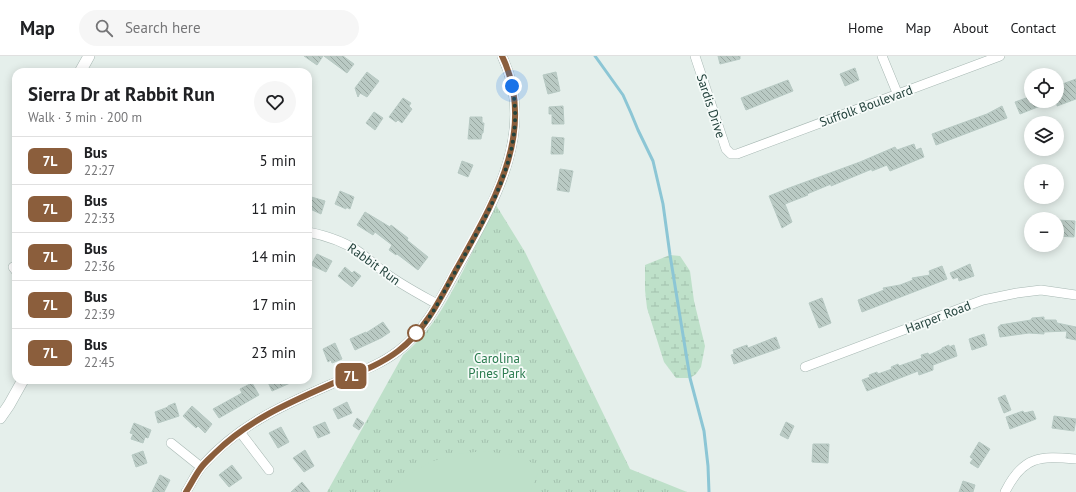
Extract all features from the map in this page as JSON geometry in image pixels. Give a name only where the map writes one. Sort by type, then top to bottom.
[{"type":"street","points":[[82,68],[89,56]]},
{"type":"street","points":[[186,492],[201,467],[220,448],[240,432],[283,405],[358,373],[398,352],[409,342],[424,324],[437,304],[489,212],[511,152],[514,126],[514,95],[502,56]]},
{"type":"street","name":"Sardis Drive","points":[[695,56],[720,134],[726,149],[731,154]]},
{"type":"street","points":[[882,56],[898,95]]},
{"type":"street","name":"Suffolk Boulevard","points":[[731,154],[737,154],[749,150],[1000,56]]},
{"type":"street","name":"Rabbit Run","points":[[312,233],[327,236],[350,246],[384,272],[408,288],[437,304]]},
{"type":"street","name":"Harper Road","points":[[805,367],[982,300],[1041,290],[1076,295]]},
{"type":"street","points":[[0,418],[10,405],[21,384]]},
{"type":"street","points":[[240,432],[268,470]]},
{"type":"street","points":[[171,443],[201,467]]},
{"type":"street","points":[[1005,492],[1020,469],[1032,460],[1052,457],[1076,459]]},
{"type":"green space","name":"Carolina Pines Park","points":[[496,205],[525,252],[630,469],[687,492],[327,492],[403,355],[422,336],[438,316],[463,271]]},
{"type":"green space","points":[[670,255],[680,256],[690,271],[694,301],[705,346],[701,367],[696,374],[690,378],[676,378],[664,362],[647,308],[645,265]]},
{"type":"green space","points":[[485,451],[511,455],[541,466],[530,492],[392,492],[408,475],[430,462],[457,454]]},
{"type":"building","points":[[304,56],[323,56],[317,65]]},
{"type":"building","points":[[324,56],[343,56],[354,64],[347,73]]},
{"type":"building","points":[[718,56],[740,56],[740,59],[720,64]]},
{"type":"building","points":[[855,68],[859,80],[845,86],[840,74]]},
{"type":"building","points":[[367,72],[379,81],[367,97],[360,93],[358,97],[355,88]]},
{"type":"building","points":[[556,72],[560,91],[548,94],[543,75]]},
{"type":"building","points":[[1076,79],[1076,99],[1064,103],[1064,83]]},
{"type":"building","points":[[788,80],[793,91],[746,110],[741,98]]},
{"type":"building","points":[[403,98],[411,103],[409,106],[412,109],[402,123],[398,120],[396,122],[389,117]]},
{"type":"building","points":[[1024,99],[1024,108],[1035,108],[1020,114],[1015,102]]},
{"type":"building","points":[[563,106],[564,124],[552,124],[552,114],[549,114],[549,107]]},
{"type":"building","points":[[1002,106],[1007,118],[936,145],[932,134],[987,114]]},
{"type":"building","points":[[374,112],[383,118],[375,130],[366,123]]},
{"type":"building","points":[[470,117],[482,117],[482,123],[484,123],[481,139],[468,139]]},
{"type":"building","points":[[552,137],[564,138],[563,154],[551,154]]},
{"type":"building","points":[[914,144],[916,150],[921,148],[924,157],[890,171],[887,165],[872,171],[872,169],[831,186],[831,184],[785,204],[792,222],[782,228],[769,196],[860,162],[895,147],[897,150]]},
{"type":"building","points":[[462,161],[473,165],[468,177],[458,173]]},
{"type":"building","points":[[560,169],[573,171],[569,192],[557,190]]},
{"type":"building","points":[[340,191],[354,197],[350,209],[346,207],[346,209],[335,204]]},
{"type":"building","points":[[312,197],[325,201],[321,214],[312,210]]},
{"type":"building","points":[[365,212],[390,227],[391,225],[408,238],[407,240],[428,257],[418,270],[397,254],[396,255],[389,250],[392,245],[375,232],[373,235],[357,225]]},
{"type":"building","points":[[1064,220],[1075,221],[1074,237],[1064,236]]},
{"type":"building","points":[[317,254],[332,261],[326,272],[312,265]]},
{"type":"building","points":[[970,264],[974,276],[959,281],[958,277],[953,279],[950,273]]},
{"type":"building","points":[[942,266],[947,279],[862,312],[858,300],[884,290],[883,288],[900,285],[913,280],[912,278],[930,275],[929,271]]},
{"type":"building","points":[[345,267],[352,273],[354,271],[361,276],[352,287],[338,276]]},
{"type":"building","points":[[822,298],[831,323],[819,328],[809,303]]},
{"type":"building","points":[[1044,317],[1044,320],[1056,320],[1057,323],[1076,327],[1076,340],[1066,338],[1067,331],[1044,332],[1044,334],[1029,333],[1000,337],[998,327],[1000,325]]},
{"type":"building","points":[[383,322],[390,332],[381,338],[355,350],[350,339],[366,333]]},
{"type":"building","points":[[984,334],[987,345],[972,350],[969,339]]},
{"type":"building","points":[[776,337],[780,348],[734,364],[731,355],[734,354],[733,350],[747,345],[748,348]]},
{"type":"building","points":[[335,343],[342,359],[332,363],[331,360],[328,362],[323,349]]},
{"type":"building","points":[[949,345],[949,347],[954,345],[957,356],[933,365],[933,370],[919,375],[918,371],[867,391],[862,380],[870,377],[869,375],[877,372],[878,374],[892,369],[891,367],[898,364],[899,366],[922,358],[921,355],[928,353],[929,355]]},
{"type":"building","points":[[253,384],[259,395],[219,418],[213,409],[242,393],[240,389]]},
{"type":"building","points":[[269,384],[288,384],[272,391]]},
{"type":"building","points":[[1005,395],[1011,410],[1004,413],[998,398]]},
{"type":"building","points":[[347,402],[352,413],[338,419],[333,409]]},
{"type":"building","points":[[175,403],[179,416],[158,423],[155,412]]},
{"type":"building","points":[[192,406],[212,424],[205,433],[198,426],[196,428],[183,416]]},
{"type":"building","points":[[1023,411],[1024,413],[1033,411],[1036,419],[1010,429],[1006,417]]},
{"type":"building","points":[[1054,416],[1076,419],[1074,431],[1052,428]]},
{"type":"building","points":[[357,418],[364,423],[359,430],[353,426]]},
{"type":"building","points":[[325,422],[330,433],[318,438],[313,427]]},
{"type":"building","points":[[786,422],[794,426],[788,439],[780,435]]},
{"type":"building","points":[[134,423],[151,430],[148,438],[145,437],[143,443],[131,439],[133,434],[130,433]]},
{"type":"building","points":[[281,427],[289,442],[278,448],[269,433]]},
{"type":"building","points":[[979,442],[990,449],[978,468],[970,463],[973,459],[970,457]]},
{"type":"building","points":[[813,444],[829,444],[828,463],[812,462]]},
{"type":"building","points":[[305,450],[314,466],[304,472],[293,458]]},
{"type":"building","points":[[143,451],[147,463],[136,467],[132,455]]},
{"type":"building","points":[[232,465],[242,478],[229,487],[219,475]]},
{"type":"building","points":[[160,475],[170,480],[164,492],[152,492]]},
{"type":"building","points":[[963,481],[975,485],[973,492],[959,492]]},
{"type":"building","points":[[302,482],[310,492],[291,492]]},
{"type":"waterway","points":[[595,56],[623,95],[653,161],[663,204],[690,378],[704,431],[709,492]]},
{"type":"bus line","name":"7L","points":[[186,492],[201,467],[220,448],[240,432],[283,405],[358,373],[398,352],[409,342],[424,324],[437,304],[489,212],[511,152],[514,126],[514,95],[502,56]]},
{"type":"route","points":[[416,333],[424,324],[437,304],[489,212],[498,190],[511,152],[513,138],[514,95],[512,86]]}]
